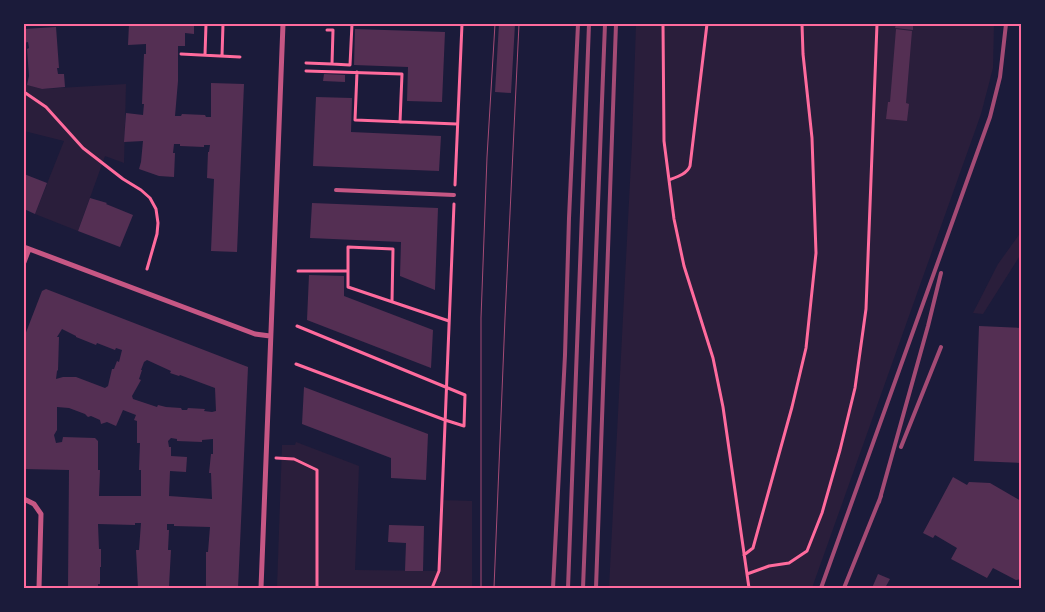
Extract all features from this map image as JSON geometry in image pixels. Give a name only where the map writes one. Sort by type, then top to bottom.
[{"type":"street","points":[[261,588],[283,24]]},
{"type":"street","points":[[24,262],[26,248],[255,334],[270,336]]},
{"type":"street","points":[[24,499],[34,504],[40,514],[39,588]]},
{"type":"lane","points":[[336,190],[454,194]]},
{"type":"path","points":[[205,55],[206,24]]},
{"type":"path","points":[[222,56],[224,24]]},
{"type":"path","points":[[306,63],[350,65],[352,24]]},
{"type":"path","points":[[663,24],[664,142],[674,220],[684,266],[713,358],[721,397],[749,588]]},
{"type":"path","points":[[669,180],[684,173],[690,166],[706,24]]},
{"type":"path","points":[[743,556],[753,548],[806,348],[816,253],[812,138],[803,54],[802,24]]},
{"type":"path","points":[[747,574],[769,566],[789,563],[807,551],[822,513],[840,450],[854,388],[866,309],[877,24]]},
{"type":"path","points":[[327,30],[333,30],[332,64]]},
{"type":"path","points":[[181,54],[240,57]]},
{"type":"path","points":[[306,71],[402,74],[400,122]]},
{"type":"path","points":[[357,72],[354,120],[457,124]]},
{"type":"path","points":[[24,92],[46,107],[83,148],[142,190],[150,198],[156,209],[158,223],[156,240],[147,268]]},
{"type":"path","points":[[392,302],[393,249],[348,247],[348,287],[392,302],[449,321]]},
{"type":"path","points":[[298,270],[348,271]]},
{"type":"path","points":[[296,364],[464,426],[465,395],[297,326]]},
{"type":"path","points":[[432,588],[439,571],[447,374]]},
{"type":"path","points":[[265,458],[294,459],[317,470],[317,588]]},
{"type":"path","points":[[434,584],[437,588]]},
{"type":"shaded area","points":[[636,24],[994,24],[993,68],[981,114],[812,588],[609,588],[632,143]]},
{"type":"shaded area","points":[[24,84],[42,89],[126,84],[124,163],[105,156],[78,231],[35,214],[64,141],[24,131]]},
{"type":"shaded area","points":[[1021,232],[1021,254],[983,314],[973,313],[998,264]]},
{"type":"shaded area","points":[[296,442],[359,466],[355,570],[439,571],[442,500],[472,501],[472,588],[277,588],[282,445],[295,445]]},
{"type":"building","points":[[129,24],[194,24],[194,34],[185,33],[185,46],[178,46],[175,116],[181,116],[182,114],[211,117],[211,83],[244,84],[237,252],[211,251],[214,179],[207,178],[210,145],[204,145],[204,147],[174,144],[174,177],[159,176],[139,169],[143,141],[124,142],[126,113],[143,115],[144,104],[142,104],[146,44],[128,45]]},
{"type":"building","points":[[499,24],[515,24],[511,93],[495,92]]},
{"type":"building","points":[[896,24],[913,24],[913,30],[895,28]]},
{"type":"building","points":[[56,27],[59,68],[57,68],[58,74],[64,74],[65,87],[42,89],[27,85],[29,76],[27,49],[29,48],[28,42],[24,43],[24,29]]},
{"type":"building","points":[[355,29],[445,32],[442,102],[407,101],[408,67],[354,65]]},
{"type":"building","points":[[896,29],[912,31],[906,103],[909,104],[907,121],[886,119],[888,102],[890,102]]},
{"type":"building","points":[[324,74],[345,75],[345,82],[323,81]]},
{"type":"building","points":[[316,97],[352,98],[351,132],[441,136],[439,171],[313,166]]},
{"type":"building","points":[[24,174],[47,183],[35,214],[24,209]]},
{"type":"building","points":[[90,198],[107,203],[133,215],[120,247],[78,231]]},
{"type":"building","points":[[312,203],[438,208],[435,290],[400,276],[401,242],[310,238]]},
{"type":"building","points":[[309,275],[344,276],[344,296],[433,330],[431,368],[307,320]]},
{"type":"building","points":[[46,289],[248,367],[238,588],[206,587],[206,552],[208,552],[210,527],[174,526],[174,524],[167,524],[167,530],[169,530],[168,550],[171,550],[169,586],[167,588],[138,588],[136,550],[139,550],[141,523],[135,523],[135,525],[98,524],[99,549],[101,549],[100,584],[98,584],[98,588],[68,588],[69,470],[24,469],[25,335],[42,291]],"holes":[[[62,329],[96,345],[97,343],[115,350],[116,348],[122,350],[119,362],[117,361],[114,369],[112,369],[108,386],[105,388],[76,377],[56,379],[59,337],[57,337]],[[147,360],[171,371],[170,373],[215,388],[216,411],[188,408],[187,410],[182,410],[181,408],[158,405],[157,407],[133,399],[132,396],[141,380],[139,379],[144,362]],[[57,407],[69,408],[88,417],[91,416],[100,420],[101,424],[107,422],[116,426],[123,410],[136,415],[134,420],[137,421],[137,443],[140,443],[139,470],[141,470],[141,496],[99,496],[98,441],[95,438],[63,437],[62,442],[56,443],[54,435],[57,430]],[[171,438],[177,439],[177,441],[202,442],[202,440],[213,439],[213,454],[211,454],[209,473],[211,473],[212,499],[169,496],[170,471],[186,472],[187,457],[171,456],[171,447],[169,447],[168,441]]]},
{"type":"building","points":[[979,326],[1021,328],[1021,463],[974,461]]},
{"type":"building","points":[[304,387],[428,434],[426,480],[391,478],[391,458],[302,424]]},
{"type":"building","points":[[953,477],[967,485],[969,482],[990,483],[1021,501],[1021,579],[1016,580],[993,568],[987,578],[951,559],[957,548],[935,535],[933,538],[923,533]]},
{"type":"building","points":[[389,525],[424,526],[423,571],[405,571],[406,543],[388,542]]},
{"type":"building","points":[[878,574],[890,579],[885,588],[872,588]]},
{"type":"tram line","points":[[481,588],[481,318],[487,157],[495,24]]},
{"type":"tram line","points":[[494,588],[519,24]]},
{"type":"railway","points":[[553,588],[565,355],[578,24]]},
{"type":"railway","points":[[568,588],[589,24]]},
{"type":"railway","points":[[583,588],[605,24]]},
{"type":"railway","points":[[596,588],[616,24]]},
{"type":"railway","points":[[821,588],[990,117],[1000,77],[1006,24]]},
{"type":"railway","points":[[879,502],[941,273]]},
{"type":"railway","points":[[901,447],[941,347]]},
{"type":"railway","points":[[844,588],[881,496]]}]
